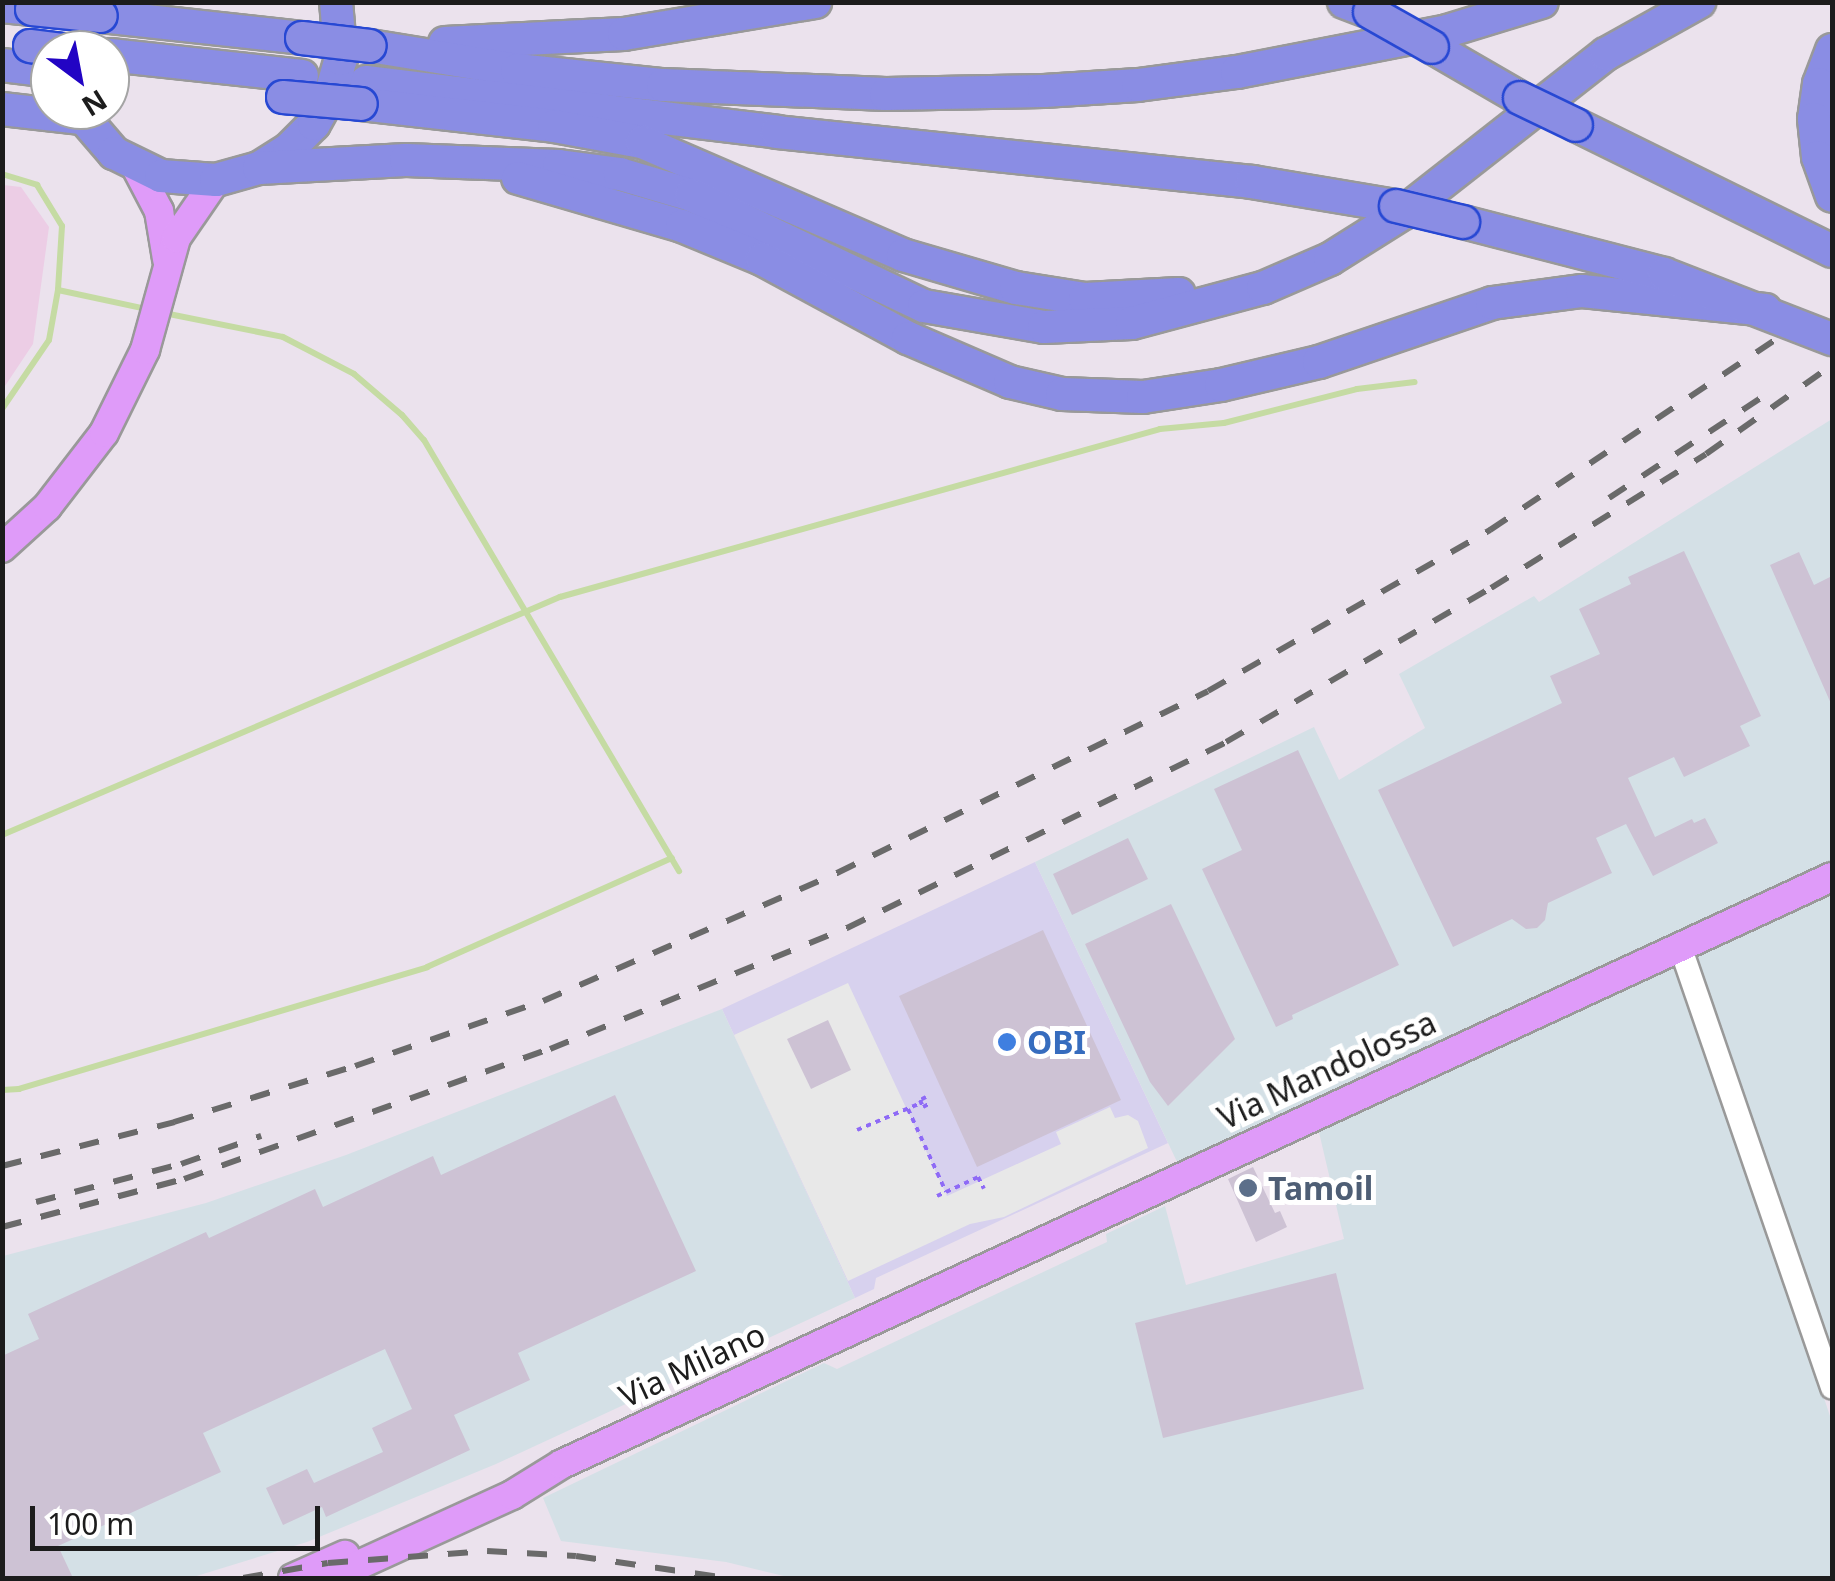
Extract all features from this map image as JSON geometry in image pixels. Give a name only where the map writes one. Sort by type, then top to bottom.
[{"type":"highway","points":[[259,168],[302,136],[331,92],[340,58],[336,2]]},
{"type":"highway","points":[[370,46],[624,34],[815,2]]},
{"type":"highway","points":[[32,6],[370,46],[517,70],[663,85],[886,94],[1138,85],[1237,72],[1447,31],[1542,2]]},
{"type":"highway","points":[[93,130],[114,154],[175,179],[216,180],[259,168],[342,160],[558,166],[652,181],[736,215],[924,306],[1044,327],[1132,323],[1218,302],[1307,272],[1438,186],[1606,54],[1700,2]]},
{"type":"highway","points":[[1358,5],[1520,98],[1832,251]]},
{"type":"highway","points":[[1832,50],[1814,118],[1818,157],[1832,196]]},
{"type":"highway","points":[[130,58],[292,86]]},
{"type":"highway","points":[[130,79],[292,86],[1252,182],[1396,206],[1664,274],[1832,339]]},
{"type":"highway","points":[[363,93],[642,142],[903,255],[1016,288],[1085,299],[1130,299],[1213,289],[1264,276],[1366,236]]},
{"type":"highway","points":[[2,110],[30,111]]},
{"type":"highway","points":[[456,162],[682,226],[762,260],[908,338],[1010,382],[1062,394],[1143,397],[1221,385],[1320,362],[1492,304],[1582,291],[1765,310]]},
{"type":"main road","points":[[136,166],[159,211],[167,260]]},
{"type":"main road","points":[[2,548],[47,507],[104,434],[144,350],[167,260],[187,218],[216,180]]},
{"type":"main road","name":"Via Mandolossa","points":[[852,1330],[1832,877]]},
{"type":"main road","name":"Via Milano","points":[[330,1578],[512,1494],[562,1464],[852,1330]]},
{"type":"main road","name":"Via Milano","points":[[294,1578],[505,1481],[562,1464]]},
{"type":"street","points":[[1680,946],[1832,1388]]},
{"type":"path","points":[[922,1104],[926,1097]]},
{"type":"path","points":[[856,1130],[929,1104]]},
{"type":"path","points":[[908,1109],[946,1192]]},
{"type":"path","points":[[937,1196],[978,1177],[984,1189]]},
{"type":"shaded area","points":[[3,185],[21,187],[49,227],[33,344],[3,389]]},
{"type":"shaded area","points":[[1832,419],[1832,864],[1179,1166],[1035,862],[1314,727],[1339,780],[1425,728],[1399,674],[1534,596],[1539,602]]},
{"type":"shaded area","points":[[1035,862],[1168,1143],[876,1278],[874,1289],[855,1298],[722,1009]]},
{"type":"shaded area","points":[[1832,891],[1832,1378],[1692,956]]},
{"type":"shaded area","points":[[1678,962],[1832,1422],[1832,1578],[792,1578],[726,1562],[561,1541],[543,1498],[824,1363],[837,1369],[1107,1242],[1106,1234],[1165,1206],[1186,1285],[1344,1239],[1318,1128]]},
{"type":"shaded area","points":[[848,983],[947,1196],[1061,1144],[1056,1132],[1110,1107],[1115,1118],[1128,1115],[1138,1121],[1148,1148],[1004,1217],[970,1224],[848,1281],[734,1035]]},
{"type":"shaded area","points":[[722,1009],[855,1298],[496,1464],[307,1542],[190,1578],[3,1578],[3,1256],[206,1203],[346,1155]]},
{"type":"building","points":[[1684,551],[1761,716],[1740,726],[1750,746],[1684,777],[1674,757],[1628,778],[1655,837],[1692,819],[1694,823],[1705,818],[1718,843],[1653,876],[1626,824],[1596,838],[1612,873],[1548,903],[1545,920],[1537,928],[1526,929],[1512,919],[1453,947],[1378,790],[1562,703],[1550,676],[1600,654],[1579,609],[1631,584],[1628,577]]},
{"type":"building","points":[[1799,552],[1814,585],[1832,576],[1832,706],[1770,565]]},
{"type":"building","points":[[1298,750],[1399,965],[1292,1015],[1293,1019],[1276,1027],[1202,869],[1242,850],[1214,789]]},
{"type":"building","points":[[1128,838],[1148,879],[1072,915],[1053,874]]},
{"type":"building","points":[[1171,904],[1235,1039],[1168,1106],[1150,1082],[1085,944]]},
{"type":"building","name":"OBI","points":[[1043,930],[1121,1100],[977,1167],[899,996]]},
{"type":"building","points":[[828,1020],[851,1070],[811,1089],[787,1039]]},
{"type":"building","points":[[615,1095],[696,1271],[518,1353],[530,1380],[454,1415],[470,1450],[326,1517],[322,1507],[283,1525],[266,1488],[307,1469],[314,1483],[383,1452],[372,1428],[412,1409],[385,1349],[203,1433],[221,1472],[58,1546],[73,1578],[2,1578],[2,1356],[39,1339],[28,1314],[206,1232],[209,1238],[315,1189],[323,1207],[433,1156],[441,1175]]},
{"type":"building","points":[[1253,1167],[1275,1213],[1280,1211],[1287,1227],[1256,1242],[1228,1179]]},
{"type":"building","points":[[1336,1273],[1364,1389],[1163,1438],[1135,1323]]},
{"type":"waterway","points":[[2,174],[37,185],[62,226],[58,290],[147,309]]},
{"type":"waterway","points":[[2,409],[49,340],[58,290]]},
{"type":"waterway","points":[[164,313],[283,337],[354,374],[402,415],[424,440],[679,871]]},
{"type":"waterway","points":[[2,835],[560,597],[1160,429],[1224,423],[1357,389],[1415,382]]},
{"type":"waterway","points":[[2,1090],[19,1089],[427,967],[672,858]]},
{"type":"railway","points":[[2,1166],[174,1122],[355,1066],[543,1001],[837,873],[1208,691],[1490,530],[1778,338]]},
{"type":"railway","points":[[2,1227],[184,1179],[550,1049],[847,928],[1226,742],[1491,588],[1706,454],[1821,373]]},
{"type":"railway","points":[[1609,498],[1767,394]]},
{"type":"railway","points":[[36,1202],[181,1164],[261,1136]]},
{"type":"railway","points":[[243,1578],[328,1563],[487,1551],[576,1556],[726,1578]]},
{"type":"place","name":"OBI","points":[[1007,1042]]},
{"type":"place","name":"Tamoil","points":[[1248,1188]]}]
